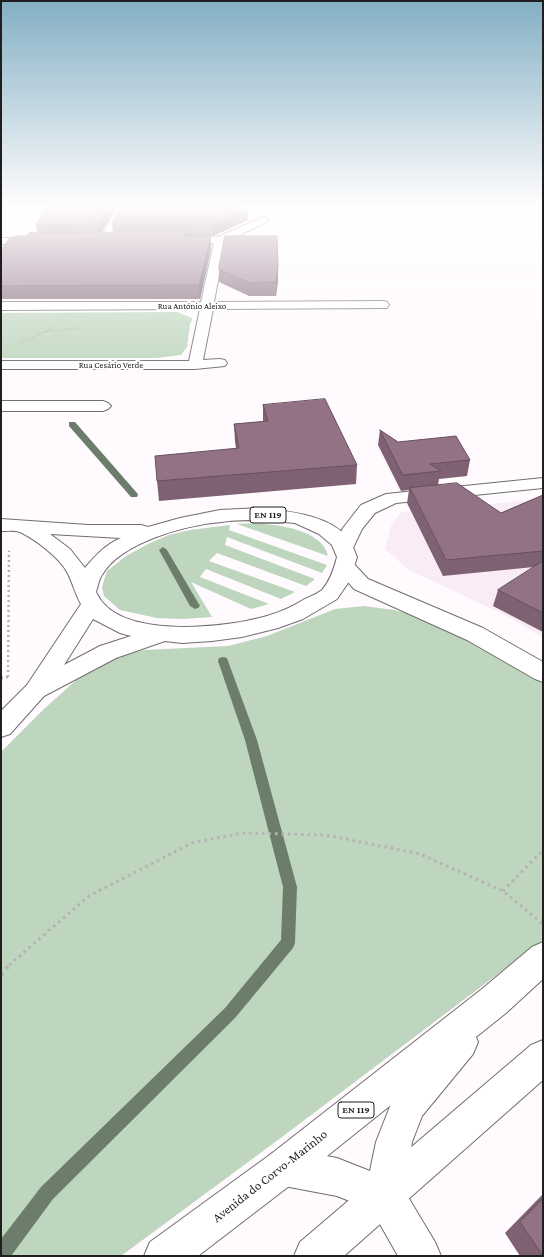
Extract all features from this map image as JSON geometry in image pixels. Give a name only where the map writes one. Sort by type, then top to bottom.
[{"type":"street","points":[[195,365],[215,264]]},
{"type":"street","name":"Rua António Aleixo","points":[[1,306],[383,305]]},
{"type":"street","name":"Rua Cesário Verde","points":[[1,365],[195,365],[220,363]]},
{"type":"street","points":[[1,406],[103,406]]},
{"type":"street","points":[[543,483],[392,498],[368,509],[353,528],[344,558],[361,584],[475,634],[543,673]]},
{"type":"street","name":"EN 119","points":[[1,727],[35,691],[88,599],[92,573],[104,559],[121,545],[148,533],[220,516],[261,514],[298,518],[326,530],[341,542],[344,558],[342,575],[331,593],[307,609],[278,621],[245,629],[206,634],[162,634],[127,628],[106,618],[88,599],[73,565],[56,548],[24,526]]},
{"type":"street","name":"EN 119","points":[[1,525],[113,533],[162,530]]},
{"type":"street","name":"EN 119","points":[[35,691],[108,652],[162,634]]},
{"type":"street","name":"Avenida do Corvo-Marinho","points":[[164,1256],[284,1167],[494,1001],[543,958]]},
{"type":"street","points":[[385,1196],[394,1142],[409,1104],[494,1001]]},
{"type":"street","points":[[314,1256],[385,1196],[543,1057]]},
{"type":"street","points":[[284,1167],[337,1177],[385,1196],[420,1256]]},
{"type":"path","points":[[18,344],[53,328]]},
{"type":"path","points":[[8,677],[10,544],[24,526]]},
{"type":"path","points":[[1,976],[8,966],[88,896],[192,843],[242,833],[326,835],[420,854],[503,891],[543,924]]},
{"type":"path","points":[[503,891],[543,850]]},
{"type":"shaded area","points":[[543,499],[543,638],[507,616],[409,570],[385,549],[392,523],[402,512]]},
{"type":"green space","points":[[177,312],[192,318],[187,347],[181,355],[157,358],[1,358],[1,313]]},
{"type":"green space","points":[[237,524],[276,525],[303,532],[315,538],[323,546],[328,556]]},
{"type":"green space","points":[[230,525],[229,530],[327,565],[322,573],[227,537],[225,545],[315,579],[306,586],[217,553],[209,561],[295,592],[281,599],[206,569],[200,577],[269,604],[251,609],[191,582],[212,617],[183,619],[157,618],[120,610],[104,596],[102,587],[107,571],[126,556],[169,535],[190,530]]},
{"type":"green space","points":[[364,606],[394,610],[435,620],[543,681],[543,940],[278,1140],[121,1256],[1,1256],[1,752],[44,709],[84,673],[115,657],[144,650],[228,646],[267,636],[335,609]]},
{"type":"building","points":[[1,264],[204,264],[199,285],[1,286]]},
{"type":"building","points":[[220,264],[278,264],[276,282],[249,283],[219,269]]},
{"type":"building","points":[[325,399],[357,465],[157,481],[155,456],[239,448],[234,424],[268,421],[263,405]]},
{"type":"building","points":[[380,430],[398,442],[456,436],[470,460],[430,464],[441,471],[403,475]]},
{"type":"building","points":[[457,483],[501,513],[543,495],[543,551],[446,560],[410,488]]},
{"type":"building","points":[[543,561],[543,613],[498,590]]},
{"type":"building","points":[[543,1199],[543,1256],[520,1222]]},
{"type":"waterway","points":[[72,424],[134,495]]},
{"type":"waterway","points":[[163,550],[195,606]]},
{"type":"waterway","points":[[1,1254],[47,1193],[230,1013],[288,943],[290,887],[251,740],[223,661]]}]
